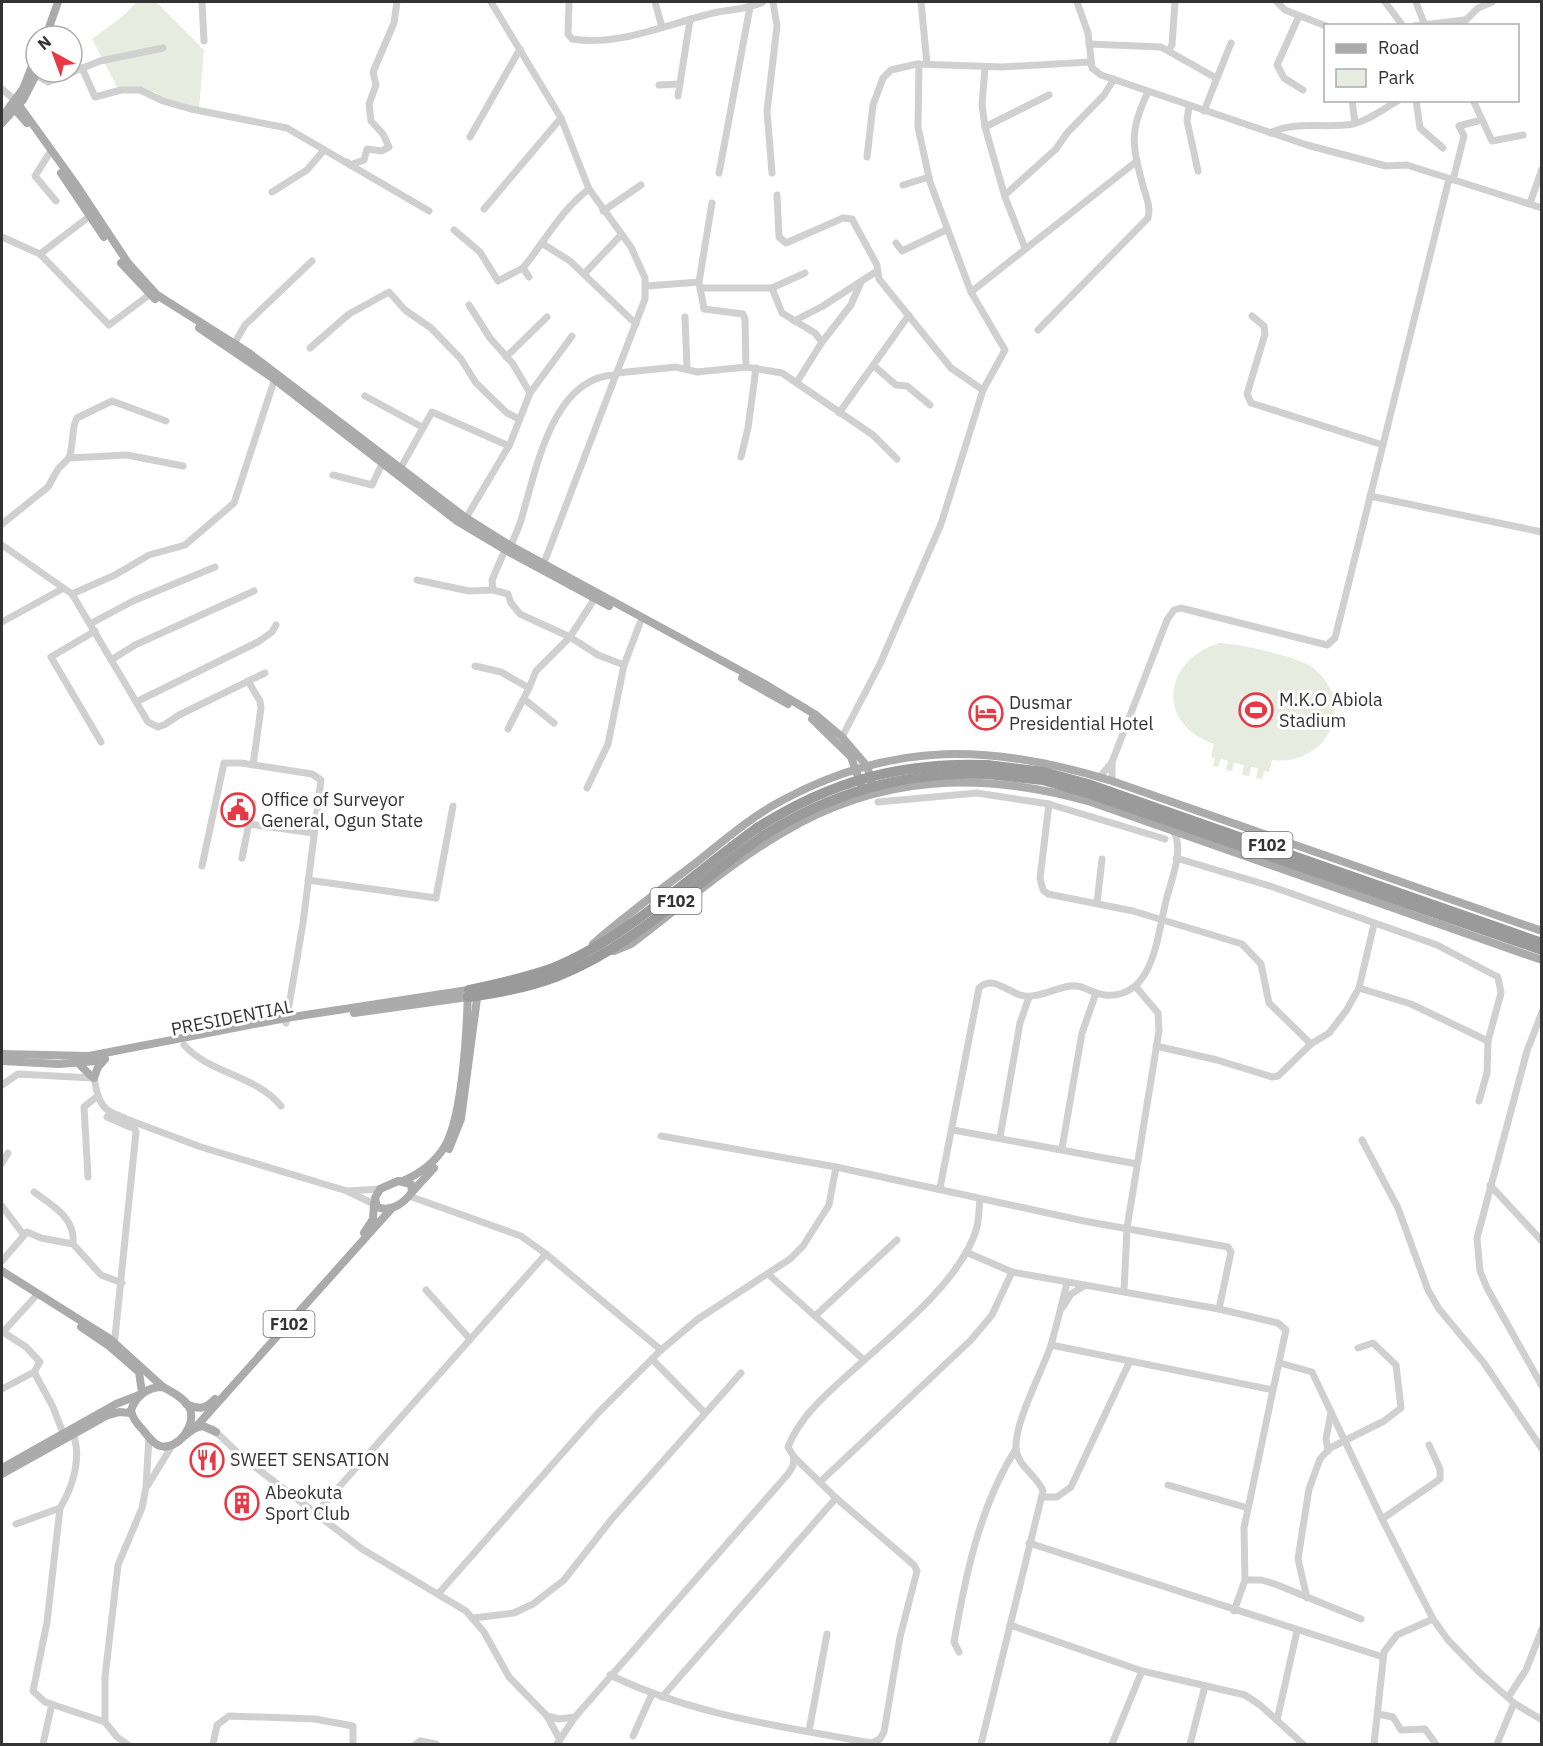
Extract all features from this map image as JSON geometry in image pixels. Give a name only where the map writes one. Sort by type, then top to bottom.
[{"type":"highway","name":"F102","points":[[473,993],[584,958],[622,928],[804,800],[866,777],[933,766],[987,770],[1024,768],[1068,778],[1375,887],[1542,943]]},
{"type":"highway","name":"F102","points":[[1375,887],[1542,950]]},
{"type":"main road","points":[[45,24],[52,2]]},
{"type":"main road","points":[[50,24],[58,2]]},
{"type":"main road","points":[[15,105],[26,84]]},
{"type":"main road","points":[[3,120],[29,84]]},
{"type":"main road","points":[[15,105],[127,272],[149,295],[241,350]]},
{"type":"main road","points":[[15,105],[134,271],[157,295],[241,350],[508,549]]},
{"type":"main road","points":[[3,120],[16,118],[24,121]]},
{"type":"main road","points":[[276,376],[382,464],[457,521],[816,715],[842,737],[867,766],[876,798]]},
{"type":"main road","points":[[543,566],[595,598],[813,720],[841,746],[856,768],[865,796]]},
{"type":"main road","points":[[584,958],[616,923],[742,827],[779,802],[856,768],[922,754],[966,752],[1050,763],[1112,781],[1375,887],[1542,960]]},
{"type":"main road","points":[[584,958],[631,944],[782,833],[813,816],[865,796],[876,798],[954,782],[986,781],[1023,785],[1091,802],[1192,837],[1542,931]]},
{"type":"main road","points":[[2,1054],[91,1059],[286,1021],[473,993],[450,1136],[425,1169],[403,1181],[380,1189]]},
{"type":"main road","name":"F102","points":[[173,1444],[195,1428],[393,1208],[410,1194],[446,1154],[459,1129],[473,993]]},
{"type":"main road","name":"PRESIDENTIAL","points":[[2,1061],[78,1063],[184,1045],[286,1021]]},
{"type":"main road","points":[[78,1063],[92,1077],[105,1059]]},
{"type":"main road","points":[[403,1181],[411,1184],[410,1194]]},
{"type":"main road","name":"F102","points":[[188,1406],[198,1409],[211,1403],[364,1232],[373,1219],[374,1204],[380,1189]]},
{"type":"main road","points":[[374,1204],[383,1210],[393,1208]]},
{"type":"main road","points":[[2,1273],[112,1344],[188,1406],[190,1423],[183,1437]]},
{"type":"main road","points":[[2,1273],[35,1297],[112,1344],[139,1372],[141,1394],[132,1407],[131,1413],[148,1437],[162,1446],[173,1444]]},
{"type":"main road","points":[[2,1468],[125,1399],[163,1387]]},
{"type":"main road","points":[[2,1474],[106,1416],[119,1412],[131,1413]]},
{"type":"main road","points":[[195,1428],[203,1426],[216,1432]]},
{"type":"street","points":[[202,2],[204,41]]},
{"type":"street","points":[[340,160],[344,159],[350,165],[364,160],[367,149],[382,151],[389,147],[384,134],[371,121],[369,104],[376,85],[373,72],[394,23],[397,2]]},
{"type":"street","points":[[491,2],[561,118],[589,189],[636,257],[647,286],[636,324],[543,566]]},
{"type":"street","points":[[569,2],[568,34],[572,39],[609,39],[750,7],[763,2]]},
{"type":"street","points":[[655,2],[662,27]]},
{"type":"street","points":[[772,173],[766,111],[777,26],[773,2]]},
{"type":"street","points":[[842,737],[880,663],[941,524],[983,390],[1005,350],[971,292],[946,230],[929,177],[918,127],[923,64],[921,2]]},
{"type":"street","points":[[1077,2],[1089,44],[1090,62],[1092,68],[1101,75],[1270,133],[1370,163],[1386,166],[1407,165],[1542,208]]},
{"type":"street","points":[[1169,50],[1172,45],[1175,2]]},
{"type":"street","points":[[1277,2],[1280,7],[1324,25]]},
{"type":"street","points":[[1385,2],[1402,24]]},
{"type":"street","points":[[1416,2],[1424,23]]},
{"type":"street","points":[[1421,24],[1462,22],[1477,5],[1492,2]]},
{"type":"street","points":[[719,173],[750,7]]},
{"type":"street","points":[[1299,16],[1277,65],[1284,78],[1303,90]]},
{"type":"street","points":[[678,96],[690,20]]},
{"type":"street","points":[[1204,111],[1231,43]]},
{"type":"street","points":[[1089,44],[1150,45],[1169,50],[1216,78]]},
{"type":"street","points":[[84,67],[100,61],[163,48]]},
{"type":"street","points":[[470,137],[520,49]]},
{"type":"street","points":[[867,157],[873,105],[883,78],[891,70],[923,64],[985,67],[1090,62]]},
{"type":"street","points":[[985,67],[982,105],[985,127],[1005,195],[1025,248]]},
{"type":"street","points":[[84,72],[95,97],[121,90],[140,90],[163,101],[191,109],[287,128],[429,211]]},
{"type":"street","points":[[1005,195],[1052,153],[1067,133],[1104,95],[1114,80]]},
{"type":"street","points":[[659,85],[680,84]]},
{"type":"street","points":[[2,89],[15,105]]},
{"type":"street","points":[[1038,330],[1148,218],[1148,207],[1137,161],[1134,123],[1148,92]]},
{"type":"street","points":[[985,127],[1049,95]]},
{"type":"street","points":[[1352,102],[1354,123]]},
{"type":"street","points":[[1270,133],[1279,128],[1304,125],[1354,123],[1395,102]]},
{"type":"street","points":[[1416,102],[1420,128],[1443,148]]},
{"type":"street","points":[[1474,102],[1492,141],[1523,135]]},
{"type":"street","points":[[1189,106],[1187,121],[1198,171]]},
{"type":"street","points":[[484,210],[561,118]]},
{"type":"street","points":[[1100,777],[1112,762],[1167,620],[1174,610],[1181,608],[1327,645],[1335,638],[1451,179],[1464,136],[1459,126],[1481,120]]},
{"type":"street","points":[[272,192],[307,170],[324,150]]},
{"type":"street","points":[[48,154],[34,176],[56,201]]},
{"type":"street","points":[[971,292],[1137,161]]},
{"type":"street","points":[[1530,203],[1542,169]]},
{"type":"street","points":[[903,184],[929,177]]},
{"type":"street","points":[[603,211],[640,185]]},
{"type":"street","points":[[454,230],[480,252],[498,281],[523,268],[568,208],[589,189]]},
{"type":"street","points":[[777,195],[779,237],[784,241],[794,241],[849,217],[872,255],[879,279],[951,368],[983,390]]},
{"type":"street","points":[[712,203],[700,285],[704,309],[743,314],[746,367]]},
{"type":"street","points":[[40,254],[90,216]]},
{"type":"street","points":[[896,243],[902,251],[946,230]]},
{"type":"street","points":[[584,274],[621,235]]},
{"type":"street","points":[[2,237],[40,254],[109,325],[149,295]]},
{"type":"street","points":[[543,244],[584,274],[636,324]]},
{"type":"street","points":[[241,350],[245,326],[312,261]]},
{"type":"street","points":[[523,268],[529,277]]},
{"type":"street","points":[[794,321],[878,271]]},
{"type":"street","points":[[647,286],[700,285],[772,288],[805,273]]},
{"type":"street","points":[[797,382],[822,342],[851,305],[861,282]]},
{"type":"street","points":[[772,288],[783,313],[814,333],[822,342]]},
{"type":"street","points":[[310,348],[349,314],[389,292],[405,310],[431,328],[461,358],[476,382],[507,413],[519,419]]},
{"type":"street","points":[[469,305],[530,393]]},
{"type":"street","points":[[838,413],[909,315]]},
{"type":"street","points":[[1252,315],[1264,326],[1265,334],[1247,394],[1251,403],[1383,445]]},
{"type":"street","points":[[506,357],[547,317]]},
{"type":"street","points":[[685,317],[687,369]]},
{"type":"street","points":[[466,518],[509,446],[530,393],[572,336]]},
{"type":"street","points":[[874,366],[896,385],[907,386],[930,405]]},
{"type":"street","points":[[493,590],[492,580],[522,516],[529,486],[560,411],[567,399],[595,377],[653,368],[687,369],[698,372],[746,367],[782,372],[838,413],[873,435],[897,459]]},
{"type":"street","points":[[741,457],[747,434],[756,368]]},
{"type":"street","points":[[72,594],[115,575],[149,555],[185,545],[234,503],[276,376]]},
{"type":"street","points":[[365,396],[422,427]]},
{"type":"street","points":[[2,524],[48,487],[58,469],[69,458],[73,448],[74,422],[81,413],[112,401],[166,421]]},
{"type":"street","points":[[400,469],[422,427],[434,412],[509,446]]},
{"type":"street","points":[[69,458],[126,455],[183,466]]},
{"type":"street","points":[[333,475],[372,485],[382,464]]},
{"type":"street","points":[[1370,496],[1542,532]]},
{"type":"street","points":[[2,545],[72,594],[148,722],[158,727],[265,673]]},
{"type":"street","points":[[101,742],[51,657],[133,601],[215,567]]},
{"type":"street","points":[[417,580],[469,591],[493,590],[508,594],[511,603],[520,614],[570,637],[598,655],[624,665]]},
{"type":"street","points":[[2,622],[62,589]]},
{"type":"street","points":[[111,660],[135,645],[254,591]]},
{"type":"street","points":[[508,729],[536,671],[570,637],[595,598]]},
{"type":"street","points":[[2,613],[11,616]]},
{"type":"street","points":[[587,788],[608,744],[624,665],[640,623]]},
{"type":"street","points":[[136,702],[258,642],[272,632],[276,625]]},
{"type":"street","points":[[475,666],[501,672],[529,688]]},
{"type":"street","points":[[248,681],[260,701],[261,708],[253,765]]},
{"type":"street","points":[[524,699],[554,723]]},
{"type":"street","points":[[1112,762],[1112,781]]},
{"type":"street","points":[[202,866],[224,764],[253,765],[312,774],[321,780],[303,923],[286,1021]]},
{"type":"street","points":[[876,798],[977,793],[1049,804],[1165,839]]},
{"type":"street","points":[[242,858],[253,802]]},
{"type":"street","points":[[1049,804],[1040,886],[1048,894],[1162,919],[1242,944],[1261,964],[1269,1003],[1311,1044]]},
{"type":"street","points":[[308,880],[436,898],[453,806]]},
{"type":"street","points":[[249,824],[313,833]]},
{"type":"street","points":[[939,1188],[953,1130],[979,988],[984,983],[991,982],[1029,997],[1071,986],[1096,993],[1123,993],[1136,987],[1149,966],[1178,854],[1173,830]]},
{"type":"street","points":[[1178,854],[1192,837]]},
{"type":"street","points":[[1178,854],[1437,945],[1498,977],[1501,993],[1488,1041],[1487,1073],[1479,1101]]},
{"type":"street","points":[[1097,903],[1102,859]]},
{"type":"street","points":[[1156,1046],[1216,1060],[1272,1077],[1285,1071],[1311,1044],[1334,1028],[1359,988],[1374,924]]},
{"type":"street","points":[[1124,1291],[1127,1228],[1156,1046],[1158,1013],[1136,987]]},
{"type":"street","points":[[1359,988],[1412,1004],[1488,1041]]},
{"type":"street","points":[[1062,1148],[1082,1033],[1096,993]]},
{"type":"street","points":[[1000,1137],[1020,1023],[1029,997]]},
{"type":"street","points":[[1542,1012],[1527,1051],[1477,1238],[1480,1271],[1487,1288],[1542,1386]]},
{"type":"street","points":[[184,1045],[195,1055],[265,1090],[281,1106]]},
{"type":"street","points":[[91,1059],[95,1098],[103,1114],[127,1124],[134,1134],[120,1283]]},
{"type":"street","points":[[2,1083],[18,1074],[92,1077]]},
{"type":"street","points":[[92,1077],[100,1104],[109,1112],[201,1147],[347,1191],[374,1204]]},
{"type":"street","points":[[88,1177],[84,1107],[95,1098]]},
{"type":"street","points":[[112,1344],[137,1142],[134,1127],[126,1119]]},
{"type":"street","points":[[953,1130],[1062,1148],[1137,1164]]},
{"type":"street","points":[[660,1136],[836,1167],[1084,1221],[1228,1246],[1231,1252],[1219,1309]]},
{"type":"street","points":[[1362,1140],[1398,1209],[1428,1290],[1439,1309],[1484,1363],[1542,1449]]},
{"type":"street","points":[[2,1163],[8,1153]]},
{"type":"street","points":[[438,1594],[598,1413],[661,1350],[698,1319],[790,1259],[803,1246],[824,1216],[832,1199],[832,1176],[836,1167]]},
{"type":"street","points":[[1490,1185],[1542,1241]]},
{"type":"street","points":[[347,1191],[380,1189]]},
{"type":"street","points":[[34,1192],[66,1218],[74,1234],[73,1244]]},
{"type":"street","points":[[410,1194],[521,1236],[546,1254],[661,1350]]},
{"type":"street","points":[[610,1675],[652,1694],[704,1711],[872,1743],[880,1739],[884,1732],[900,1637],[917,1579],[914,1565],[836,1498],[794,1457],[788,1447],[797,1428],[819,1401],[918,1311],[966,1252],[977,1226],[980,1199]]},
{"type":"street","points":[[2,1206],[23,1234]]},
{"type":"street","points":[[2,1261],[27,1232],[41,1238],[73,1244],[101,1275],[120,1283]]},
{"type":"street","points":[[815,1316],[897,1240]]},
{"type":"street","points":[[966,1252],[1012,1272],[1219,1309],[1281,1324],[1286,1330],[1244,1528],[1245,1580],[1234,1611]]},
{"type":"street","points":[[315,1514],[546,1254]]},
{"type":"street","points":[[820,1482],[971,1340],[992,1315],[1012,1272]]},
{"type":"street","points":[[768,1274],[864,1360]]},
{"type":"street","points":[[959,1652],[954,1642],[968,1571],[999,1476],[1016,1449],[1019,1429],[1051,1345],[1067,1282]]},
{"type":"street","points":[[1057,1317],[1071,1294],[1084,1286]]},
{"type":"street","points":[[426,1290],[470,1339]]},
{"type":"street","points":[[2,1389],[34,1372],[40,1362],[26,1347],[3,1332],[35,1297]]},
{"type":"street","points":[[1307,1598],[1298,1559],[1304,1513],[1320,1459],[1345,1440],[1384,1421],[1401,1408],[1396,1365],[1373,1343],[1358,1348]]},
{"type":"street","points":[[1051,1345],[1129,1363],[1273,1390]]},
{"type":"street","points":[[652,1359],[705,1413]]},
{"type":"street","points":[[1042,1497],[1057,1497],[1071,1487],[1129,1363]]},
{"type":"street","points":[[1280,1363],[1312,1372],[1382,1520],[1433,1619],[1462,1656],[1509,1696],[1514,1703],[1540,1721]]},
{"type":"street","points":[[34,1372],[53,1407],[63,1434]]},
{"type":"street","points":[[474,1618],[514,1612],[533,1604],[564,1580],[611,1520],[741,1373]]},
{"type":"street","points":[[188,1406],[241,1456],[362,1549],[474,1618],[509,1677],[547,1716],[558,1742]]},
{"type":"street","points":[[1328,1451],[1326,1439],[1331,1412]]},
{"type":"street","points":[[74,1434],[78,1446],[77,1459],[68,1496],[60,1508],[46,1622],[33,1692],[38,1698],[52,1704],[105,1722],[117,1737],[127,1744]]},
{"type":"street","points":[[148,1437],[151,1472]]},
{"type":"street","points":[[105,1722],[105,1677],[118,1565],[142,1508],[151,1472],[173,1444]]},
{"type":"street","points":[[1382,1520],[1440,1479],[1440,1469],[1429,1445]]},
{"type":"street","points":[[981,1744],[1043,1491],[1040,1482],[1024,1466],[1016,1449]]},
{"type":"street","points":[[558,1742],[574,1717],[610,1675],[788,1474],[793,1466],[794,1457]]},
{"type":"street","points":[[1168,1485],[1248,1508]]},
{"type":"street","points":[[662,1697],[836,1498]]},
{"type":"street","points":[[16,1524],[60,1508]]},
{"type":"street","points":[[1029,1543],[1234,1611],[1383,1657]]},
{"type":"street","points":[[1245,1580],[1261,1580],[1361,1619]]},
{"type":"street","points":[[1374,1744],[1383,1657],[1389,1643],[1396,1635],[1433,1619]]},
{"type":"street","points":[[1010,1625],[1142,1671],[1245,1695],[1277,1719],[1303,1744]]},
{"type":"street","points":[[1509,1696],[1526,1670],[1542,1629]]},
{"type":"street","points":[[1277,1719],[1297,1631]]},
{"type":"street","points":[[809,1731],[827,1634]]},
{"type":"street","points":[[1112,1744],[1142,1671]]},
{"type":"street","points":[[1190,1744],[1205,1686]]},
{"type":"street","points":[[633,1736],[652,1694]]},
{"type":"street","points":[[1497,1744],[1514,1703]]},
{"type":"street","points":[[44,1744],[52,1704]]},
{"type":"street","points":[[1378,1714],[1393,1717],[1398,1729],[1425,1729],[1436,1744]]},
{"type":"street","points":[[213,1744],[217,1725],[229,1716],[334,1721],[353,1726],[353,1744]]},
{"type":"street","points":[[547,1716],[559,1719],[574,1717]]},
{"type":"street","points":[[416,1744],[420,1741],[436,1744]]},
{"type":"green space","points":[[137,2],[156,2],[204,50],[199,109],[168,101],[155,92],[140,88],[118,89],[92,39],[123,16]]},
{"type":"green space","name":"M.K.O Abiola Stadium","points":[[1219,643],[1267,651],[1312,667],[1326,681],[1333,697],[1335,714],[1331,729],[1322,743],[1308,753],[1292,759],[1272,760],[1269,772],[1264,771],[1262,779],[1256,778],[1258,768],[1251,767],[1249,776],[1242,775],[1244,765],[1234,763],[1232,771],[1226,770],[1228,761],[1221,759],[1218,767],[1213,766],[1215,758],[1211,757],[1214,744],[1195,734],[1182,722],[1175,708],[1173,692],[1177,677],[1186,663],[1200,652]]},
{"type":"place","name":"M.K.O Abiola Stadium","points":[[1256,710]]},
{"type":"place","name":"Dusmar Presidential Hotel","points":[[986,713]]},
{"type":"place","name":"Office of Surveyor General, Ogun State","points":[[238,810]]},
{"type":"place","name":"SWEET SENSATION","points":[[207,1460]]},
{"type":"place","name":"Abeokuta Sport Club","points":[[242,1503]]}]
